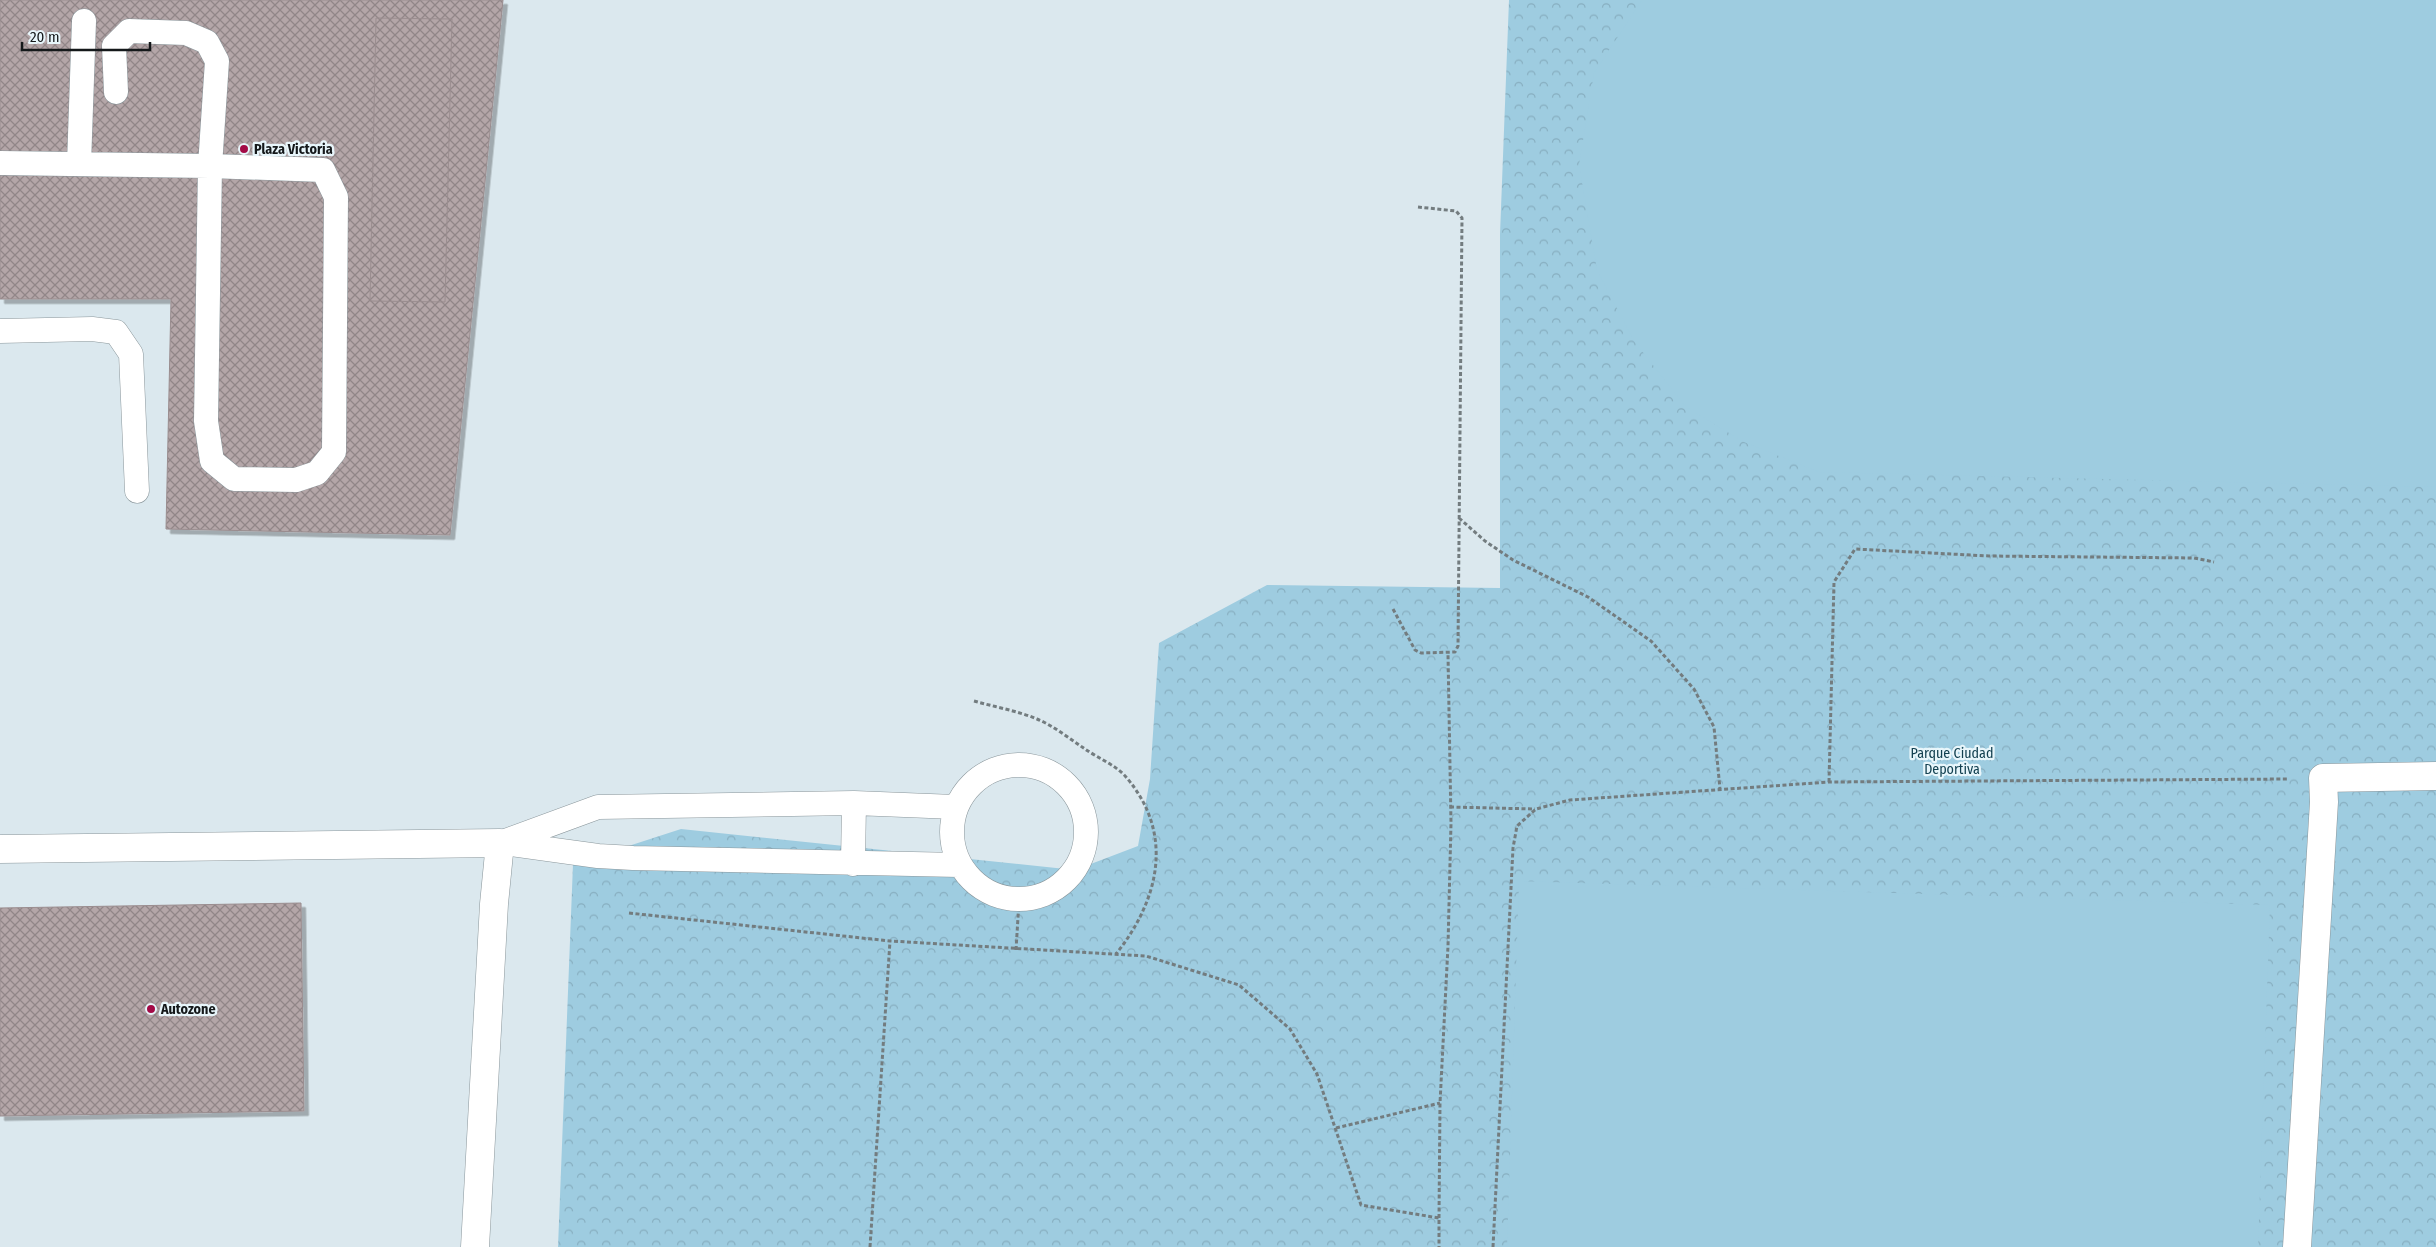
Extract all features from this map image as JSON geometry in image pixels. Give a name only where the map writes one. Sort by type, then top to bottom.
[{"type":"street","points":[[2297,1247],[2324,802],[2323,778],[2436,776]]},
{"type":"street","points":[[0,849],[500,843],[494,904],[475,1247]]},
{"type":"lane","points":[[79,164],[84,21]]},
{"type":"lane","points":[[0,163],[210,166],[323,170],[336,197],[334,452],[317,473],[296,480],[234,479],[212,461],[206,421],[210,166],[217,61],[207,42],[186,33],[129,31],[114,46],[116,92]]},
{"type":"lane","points":[[0,331],[92,329],[116,332],[131,354],[137,491]]},
{"type":"lane","points":[[1015,764],[1050,772],[1077,796],[1087,830],[1079,865],[1054,891],[1019,901],[984,891],[959,865],[952,841],[955,808],[966,790],[988,771],[1015,764]]},
{"type":"lane","points":[[500,843],[598,807],[854,803],[955,808]]},
{"type":"lane","points":[[853,864],[854,803]]},
{"type":"lane","points":[[500,843],[598,856],[853,864],[959,865]]},
{"type":"path","points":[[1393,608],[1415,650],[1421,653],[1448,654],[1455,652],[1458,646],[1462,218],[1456,211],[1418,207]]},
{"type":"path","points":[[1459,518],[1485,541],[1513,560],[1588,597],[1651,641],[1694,689],[1714,727],[1720,789]]},
{"type":"path","points":[[1829,782],[1834,582],[1855,548],[1989,556],[2194,558],[2214,562]]},
{"type":"path","points":[[1439,1247],[1440,1103],[1448,946],[1450,807],[1448,654]]},
{"type":"path","points":[[974,701],[1037,719],[1080,746],[1126,776],[1151,816],[1158,852],[1153,886],[1129,937],[1115,955]]},
{"type":"path","points":[[1450,807],[1536,808],[1570,800],[1829,782],[2323,778]]},
{"type":"path","points":[[1493,1247],[1513,848],[1517,826],[1536,808]]},
{"type":"path","points":[[1016,950],[1019,901]]},
{"type":"path","points":[[629,913],[890,941],[1016,950],[1146,956],[1239,985],[1290,1029],[1318,1074],[1362,1205],[1439,1218]]},
{"type":"path","points":[[870,1247],[890,941]]},
{"type":"path","points":[[1336,1128],[1440,1103]]},
{"type":"green space","name":"Parque Ciudad Deportiva","points":[[1509,0],[2436,0],[2436,1247],[558,1247],[573,864],[681,829],[1075,870],[1138,846],[1150,779],[1159,643],[1267,585],[1500,588],[1500,234]]},
{"type":"green space","points":[[1642,0],[2436,0],[2436,487],[1819,472],[1744,442],[1686,407],[1634,341],[1597,270],[1579,165],[1594,73]]},
{"type":"green space","points":[[1519,881],[2270,905],[2258,1247],[1507,1247]]},
{"type":"building","name":"Plaza Victoria","points":[[0,0],[503,0],[450,535],[166,529],[171,299],[0,299]]},
{"type":"building","points":[[376,18],[452,19],[445,302],[370,301]]},
{"type":"building","name":"Autozone","points":[[301,903],[304,1111],[0,1116],[0,908]]},
{"type":"place","name":"Plaza Victoria","points":[[244,149]]},
{"type":"place","name":"Autozone","points":[[151,1009]]}]
